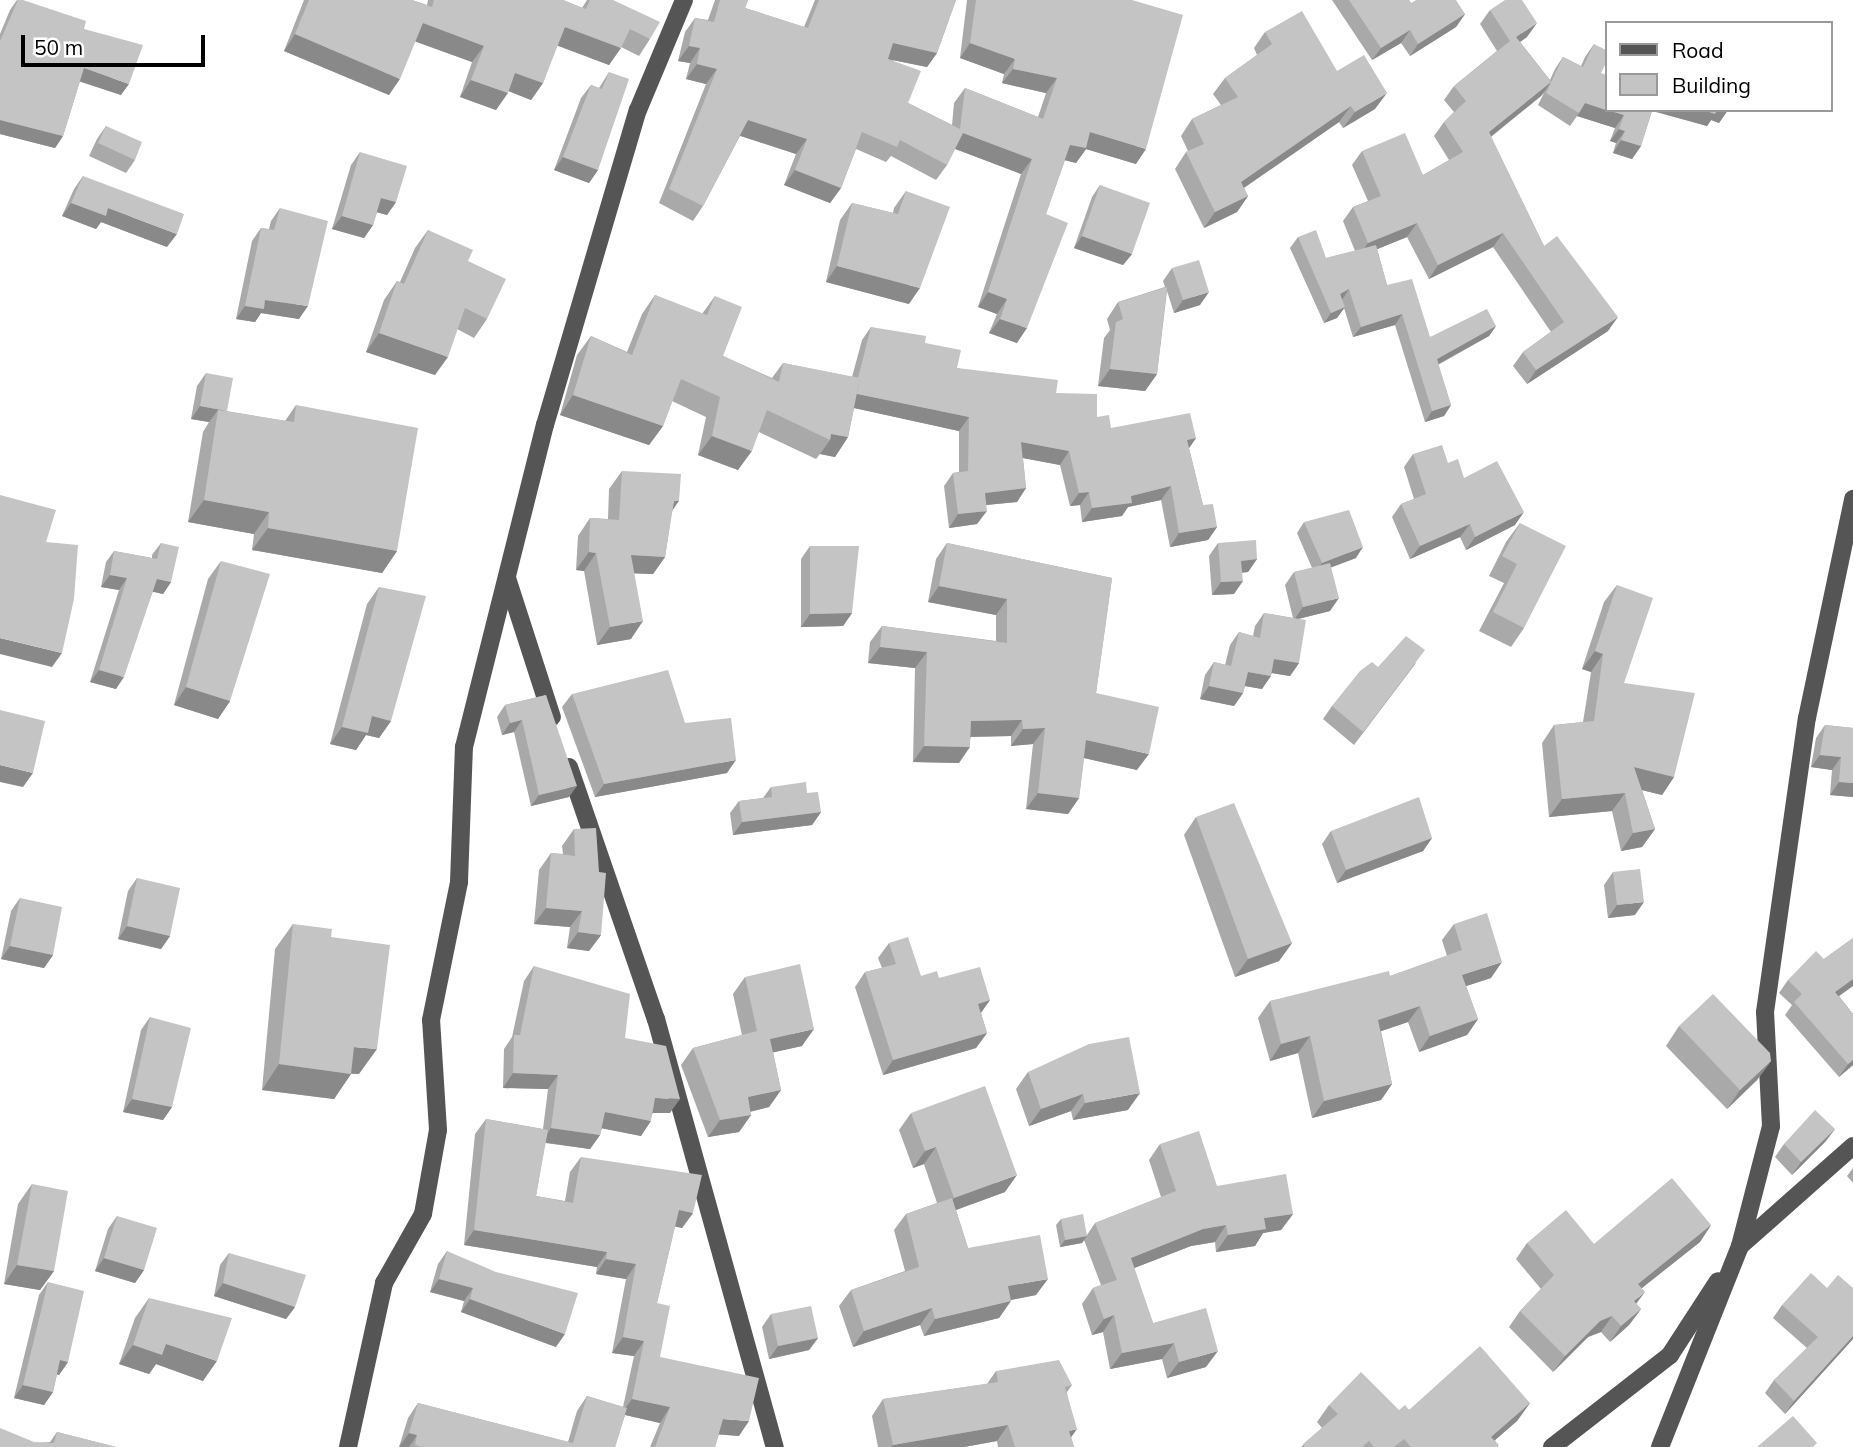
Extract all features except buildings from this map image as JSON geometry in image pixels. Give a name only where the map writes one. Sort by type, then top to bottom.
[{"type":"street","points":[[348,1447],[384,1283],[423,1214],[438,1130],[431,1020],[459,882],[464,747],[507,578],[638,110],[684,0]]},
{"type":"street","points":[[1660,1447],[1740,1245],[1771,1126],[1765,1013],[1807,718],[1853,499]]},
{"type":"street","points":[[507,578],[656,1019],[775,1447]]},
{"type":"street","points":[[1552,1447],[1670,1354],[1740,1245],[1853,1146]]}]
